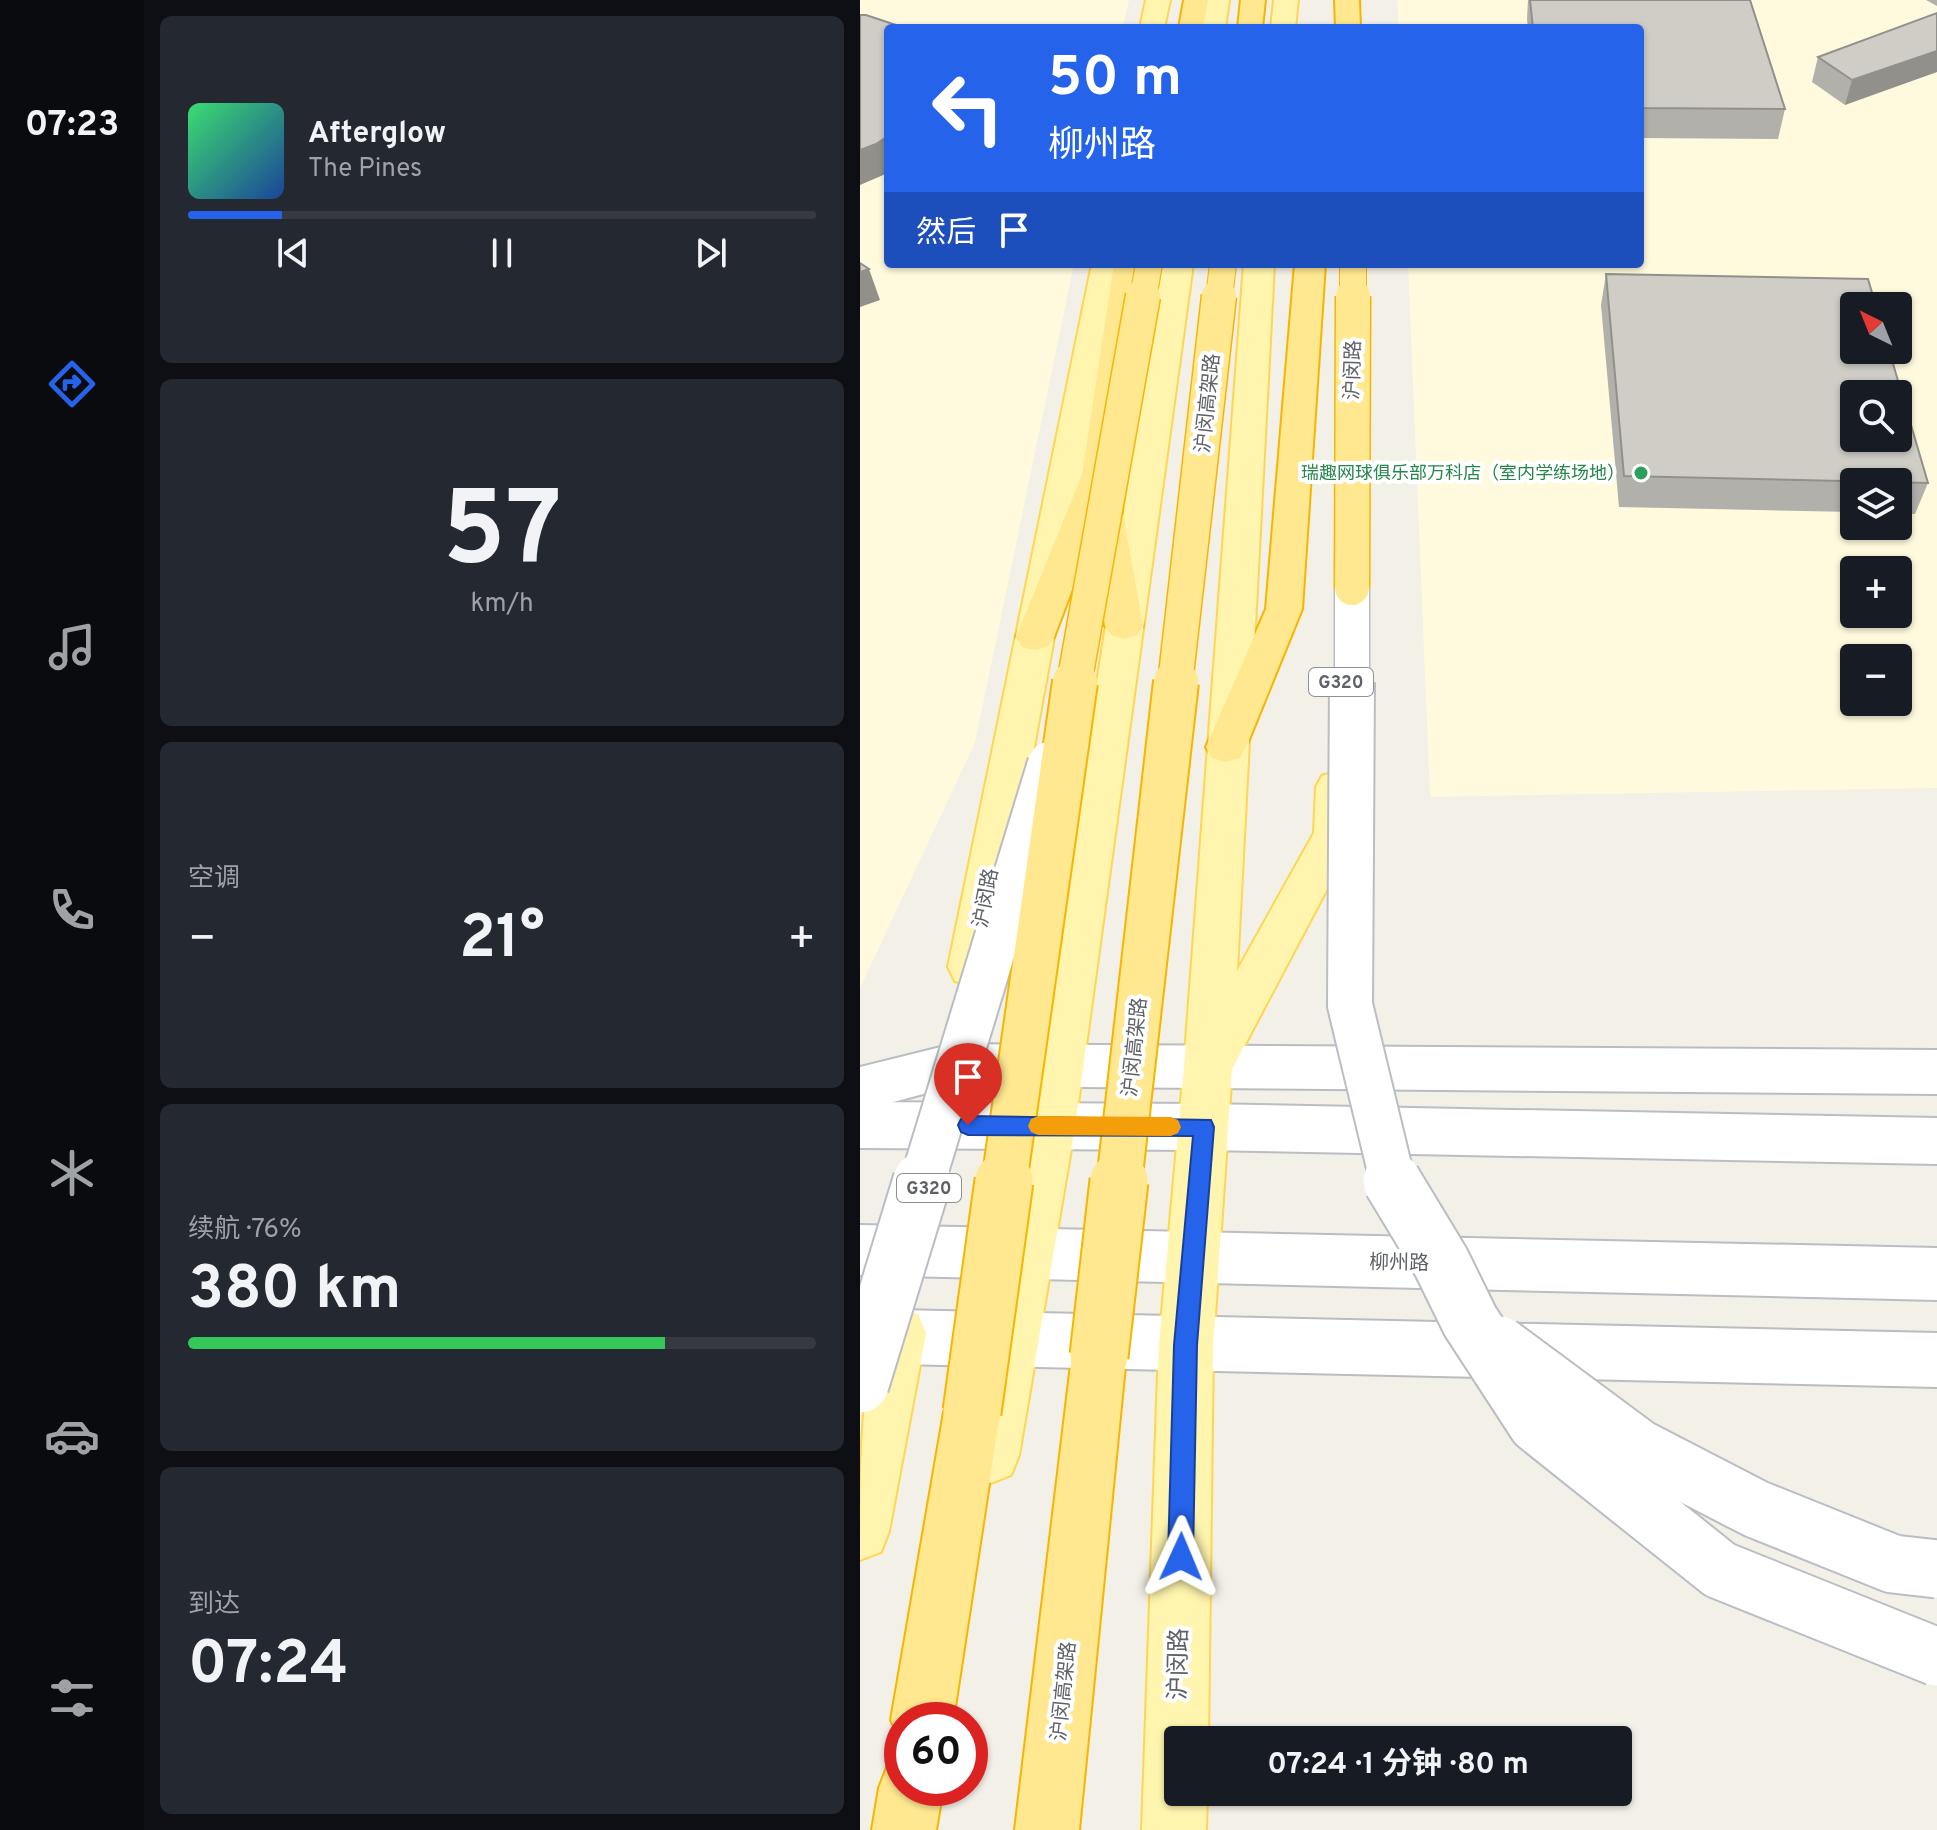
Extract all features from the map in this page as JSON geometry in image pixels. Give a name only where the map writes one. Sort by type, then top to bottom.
[{"type":"highway","points":[[1172,24],[1176,0]]},
{"type":"highway","points":[[1192,24],[1196,0]]},
{"type":"highway","points":[[1250,24],[1253,0]]},
{"type":"highway","points":[[1347,0],[1348,24]]},
{"type":"highway","points":[[1035,637],[1099,475],[1128,268]]},
{"type":"highway","points":[[925,1702],[974,1396],[1074,685],[1148,268]]},
{"type":"highway","name":"沪闵高架路","points":[[1047,1830],[1223,268]]},
{"type":"highway","points":[[1226,747],[1284,609],[1310,268]]},
{"type":"highway","points":[[1352,588],[1354,268]]},
{"type":"highway","points":[[1099,475],[1124,626]]},
{"type":"highway","points":[[904,1830],[908,1806]]},
{"type":"main road","points":[[1153,24],[1158,0]]},
{"type":"main road","points":[[1214,24],[1217,0]]},
{"type":"main road","points":[[1283,24],[1286,0]]},
{"type":"main road","points":[[1355,0],[1355,24]]},
{"type":"main road","name":"沪闵路","points":[[860,1531],[879,1329],[916,1251],[1106,268]]},
{"type":"main road","points":[[943,1702],[1014,1340],[1051,1126],[1177,268]]},
{"type":"main road","name":"沪闵路","points":[[1174,1830],[1186,1345],[1208,1068],[1259,268]]},
{"type":"main road","name":"沪闵路","points":[[1208,1068],[1335,834],[1354,268]]},
{"type":"main road","points":[[917,1830],[922,1806]]},
{"type":"street","points":[[1352,588],[1350,1005],[1392,1182],[1441,1262],[1470,1321],[1537,1424],[1720,1570],[1937,1657]]},
{"type":"street","points":[[860,1384],[1074,685]]},
{"type":"street","points":[[860,1089],[953,1065],[1937,1072]]},
{"type":"street","points":[[860,1125],[1204,1127],[1937,1141]]},
{"type":"street","name":"柳州路","points":[[860,1250],[1937,1274]]},
{"type":"street","points":[[1470,1321],[1638,1448],[1756,1509],[1893,1564],[1937,1569]]},
{"type":"street","points":[[879,1329],[1014,1340],[1937,1360]]},
{"type":"shaded area","points":[[860,0],[1129,0],[1124,24],[884,24],[884,268],[1073,268],[975,743],[860,988]]},
{"type":"shaded area","points":[[1397,0],[1937,0],[1937,788],[1430,797],[1408,268],[1644,268],[1644,24],[1399,24]]},
{"type":"building","points":[[1530,0],[1750,0],[1785,109],[1644,108],[1644,24],[1533,24]]},
{"type":"building","points":[[1937,13],[1937,51],[1852,80],[1818,57]]},
{"type":"building","points":[[860,15],[866,15],[893,24],[884,24],[884,139],[860,150]]},
{"type":"building","points":[[860,263],[869,269],[860,272]]},
{"type":"building","points":[[1606,274],[1868,279],[1872,292],[1840,292],[1840,364],[1893,364],[1898,380],[1840,380],[1840,452],[1912,452],[1912,428],[1928,483],[1912,483],[1912,468],[1840,468],[1840,481],[1624,476]]},
{"type":"slow traffic","points":[[1038,1126],[1171,1127]]},
{"type":"place","name":"瑞趣网球俱乐部万科店（室内学练场地）","points":[[1641,473]]},
{"type":"route","points":[[968,1125],[1204,1127],[1186,1345],[1181,1557]]}]
